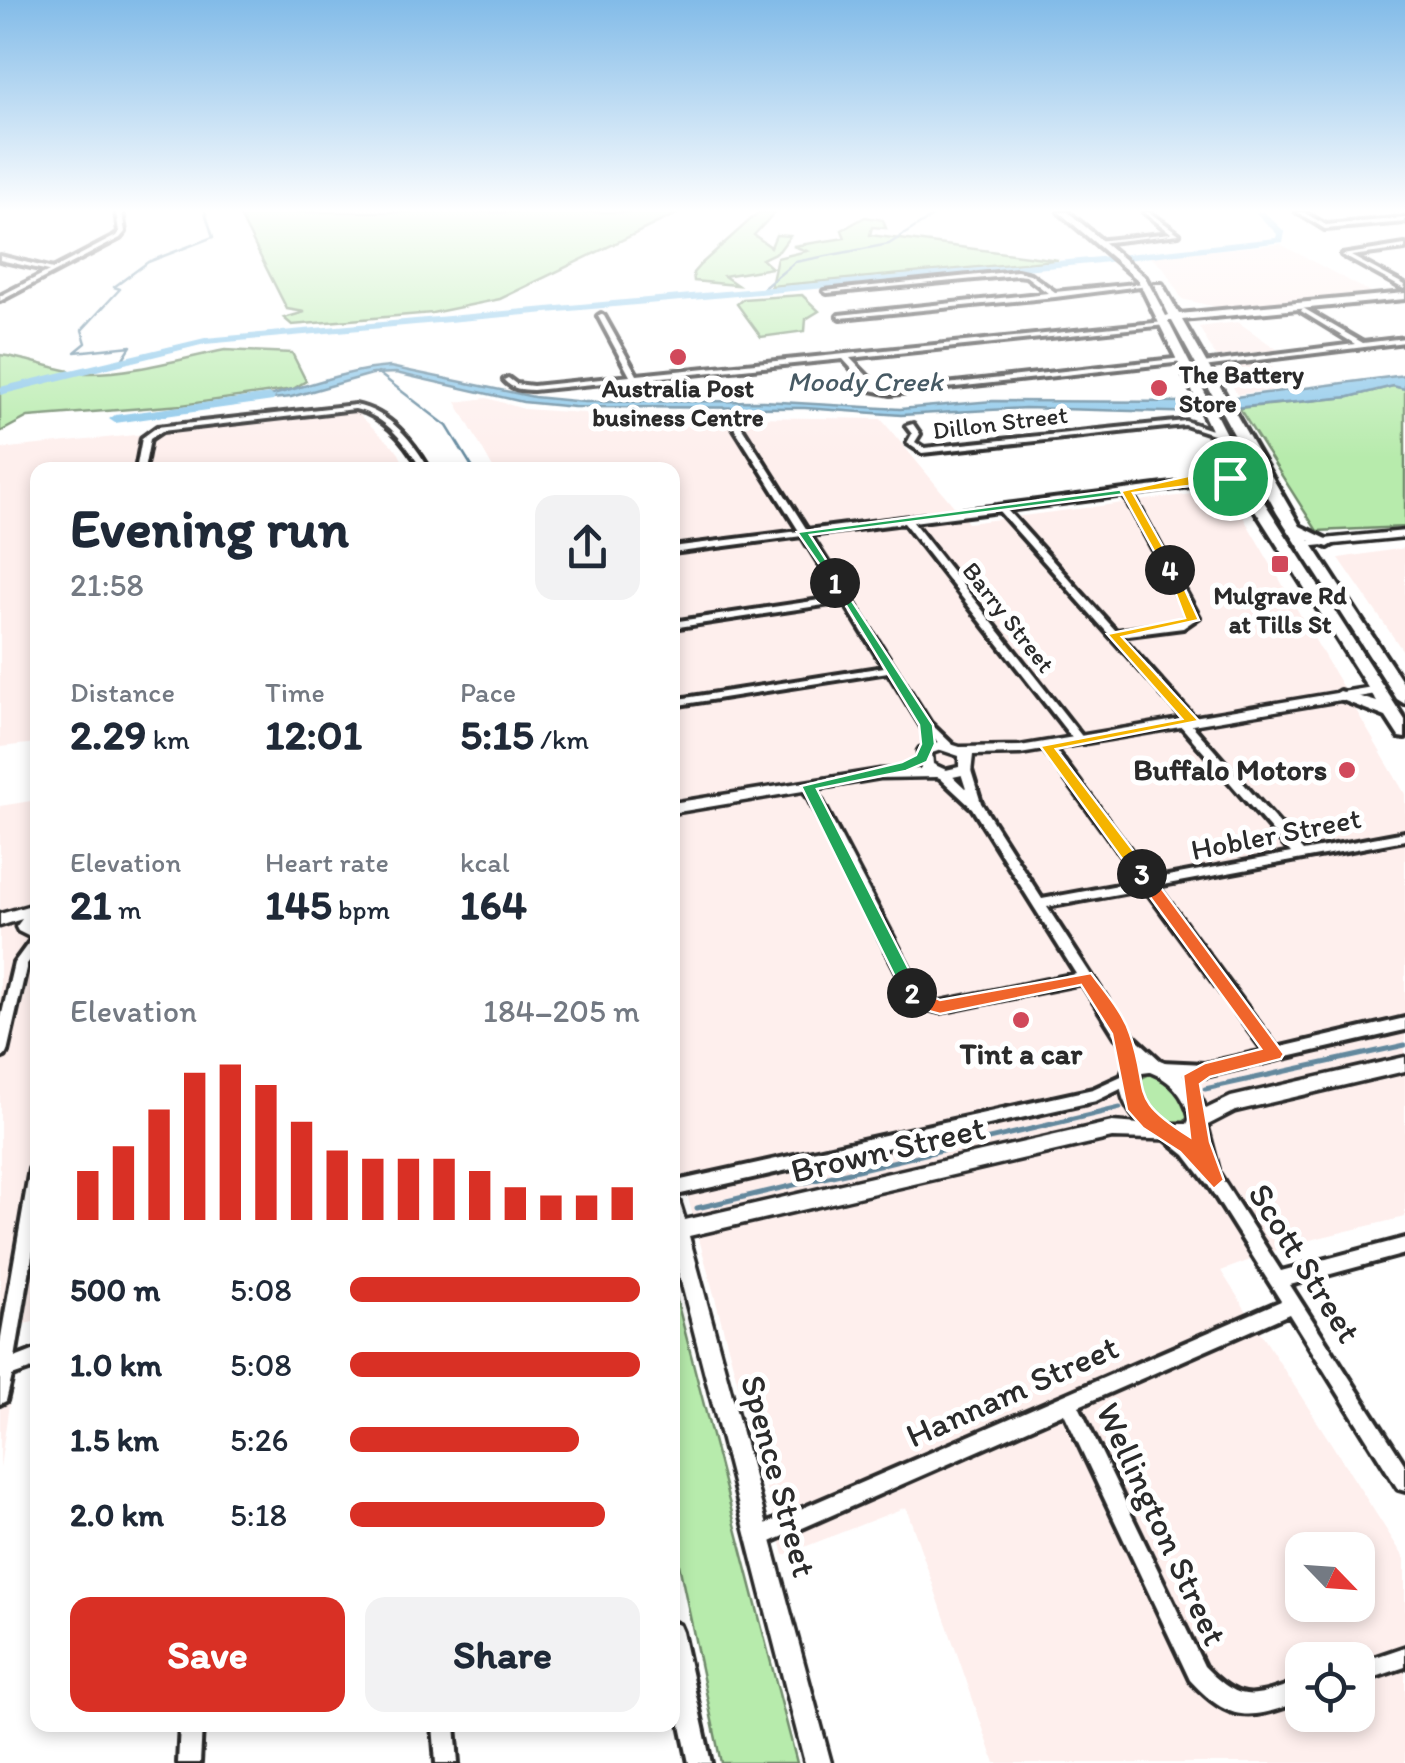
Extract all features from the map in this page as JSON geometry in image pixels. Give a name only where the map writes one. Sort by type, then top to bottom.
[{"type":"main road","points":[[1150,294],[1239,473],[1255,498],[1300,549],[1398,700],[1405,733]]},
{"type":"main road","points":[[1164,295],[1204,314]]},
{"type":"main road","points":[[1164,295],[1378,690],[1398,700]]},
{"type":"main road","points":[[1180,322],[1204,314],[1405,295]]},
{"type":"main road","points":[[1163,322],[1303,310],[1405,295]]},
{"type":"main road","points":[[1239,473],[1261,474]]},
{"type":"main road","points":[[1221,479],[1255,498]]},
{"type":"main road","points":[[1294,529],[1328,543]]},
{"type":"main road","points":[[1300,549],[1344,548]]},
{"type":"main road","points":[[1340,696],[1398,700]]},
{"type":"street","points":[[920,294],[934,307]]},
{"type":"street","points":[[841,316],[1063,294]]},
{"type":"street","points":[[1303,310],[1360,345]]},
{"type":"street","points":[[601,316],[634,376]]},
{"type":"street","points":[[508,380],[528,388],[1163,322]]},
{"type":"street","points":[[1201,361],[1405,340]]},
{"type":"street","points":[[843,355],[883,392],[1162,364],[1185,365]]},
{"type":"street","points":[[142,462],[151,432],[364,408],[394,431],[419,462]]},
{"type":"street","name":"Dillon Street","points":[[910,426],[916,434],[912,444],[922,451],[1210,417]]},
{"type":"street","points":[[734,421],[926,725],[955,748],[967,768],[976,804]]},
{"type":"street","name":"Dillon Street","points":[[1173,422],[1197,424],[1218,434]]},
{"type":"street","points":[[680,549],[1239,473]]},
{"type":"street","points":[[1188,482],[1239,473]]},
{"type":"street","points":[[1113,634],[1183,625],[1194,617],[1126,491]]},
{"type":"street","points":[[1000,507],[1300,855]]},
{"type":"street","name":"Barry Street","points":[[906,519],[1080,740]]},
{"type":"street","points":[[1300,549],[1405,536]]},
{"type":"street","points":[[1344,548],[1405,536]]},
{"type":"street","points":[[680,624],[845,599]]},
{"type":"street","points":[[680,702],[890,669]]},
{"type":"street","points":[[880,774],[924,755],[955,748],[1020,750],[1378,690]]},
{"type":"street","points":[[926,725],[924,755],[976,804],[1121,1033],[1141,1056],[1190,1093],[1206,1102],[1232,1104]]},
{"type":"street","points":[[1047,746],[1274,1054]]},
{"type":"street","points":[[680,807],[880,774],[940,774],[1020,750]]},
{"type":"street","points":[[808,786],[914,996],[930,1006],[950,1006],[1085,977]]},
{"type":"street","name":"Hobler Street","points":[[1039,904],[1405,836]]},
{"type":"street","points":[[0,922],[30,911]]},
{"type":"street","points":[[0,922],[30,933]]},
{"type":"street","points":[[0,1052],[4,1009],[30,940]]},
{"type":"street","points":[[1129,1077],[1140,1066],[1205,1070],[1405,1024]]},
{"type":"street","points":[[1121,1033],[1135,1106],[1168,1134],[1188,1134],[1198,1122],[1232,1104],[1405,1064]]},
{"type":"street","points":[[1198,1122],[1190,1093],[1192,1078],[1205,1070]]},
{"type":"street","name":"Brown Street","points":[[680,1187],[1096,1094],[1129,1077]]},
{"type":"street","name":"Brown Street","points":[[680,1218],[1112,1130],[1133,1120],[1135,1106],[1120,1095],[1096,1094]]},
{"type":"street","name":"Scott Street","points":[[1198,1122],[1214,1180]]},
{"type":"street","name":"Brown Street","points":[[1112,1130],[1168,1134]]},
{"type":"street","name":"Scott Street","points":[[1168,1134],[1190,1150],[1214,1180],[1405,1482]]},
{"type":"street","points":[[0,1395],[30,1214]]},
{"type":"street","name":"Spence Street","points":[[680,1235],[818,1763]]},
{"type":"street","points":[[1278,1280],[1405,1246]]},
{"type":"street","name":"Hannam Street","points":[[758,1538],[1292,1304]]},
{"type":"street","points":[[2,1371],[30,1361]]},
{"type":"street","name":"Wellington Street","points":[[1068,1402],[1197,1674],[1230,1706],[1253,1707],[1285,1697]]},
{"type":"street","points":[[1375,1667],[1405,1657]]},
{"type":"street","points":[[680,1669],[700,1763]]},
{"type":"street","points":[[189,1763],[190,1732]]},
{"type":"street","points":[[445,1732],[447,1763]]},
{"type":"shaded area","points":[[1179,294],[1371,294],[1220,308],[1182,299]]},
{"type":"shaded area","points":[[1238,322],[1278,350],[1216,357],[1199,327]]},
{"type":"shaded area","points":[[1261,360],[1301,388],[1237,394],[1221,366]]},
{"type":"shaded area","points":[[487,398],[524,409],[613,415],[881,419],[968,523],[1224,490],[1405,794],[1405,1217],[1293,1244],[1221,1271],[1405,1559],[1405,1763],[995,1763],[906,1507],[784,1555],[680,1168],[680,462],[490,462],[456,402]]},
{"type":"shaded area","points":[[356,412],[397,450],[403,462],[30,462],[30,744],[0,747],[0,449]]},
{"type":"shaded area","points":[[1405,548],[1405,654],[1339,558]]},
{"type":"shaded area","points":[[30,801],[30,1323],[20,1325],[0,1468],[0,806]]},
{"type":"green space","points":[[280,294],[510,294],[432,313],[292,325],[284,318],[305,312],[287,309]]},
{"type":"green space","points":[[802,295],[819,311],[806,319],[805,331],[761,337],[737,304],[743,299]]},
{"type":"green space","points":[[225,350],[292,353],[306,381],[293,389],[182,405],[28,417],[0,432],[0,355],[76,372],[102,373]]},
{"type":"green space","points":[[1393,386],[1405,389],[1405,527],[1317,531],[1239,408],[1349,397]]},
{"type":"green space","points":[[1152,1073],[1174,1086],[1188,1116],[1182,1126],[1165,1123],[1145,1105],[1138,1080]]},
{"type":"green space","points":[[680,1313],[797,1763],[721,1763],[680,1569]]},
{"type":"water","points":[[390,367],[534,397],[585,402],[763,401],[900,409],[993,401],[1196,402],[1201,413],[1025,408],[901,415],[805,408],[574,407],[523,402],[396,373],[372,374],[291,397],[243,402],[353,372]]},
{"type":"water","points":[[1405,375],[1405,389],[1393,386],[1349,397],[1234,408],[1228,398]]},
{"type":"waterway","points":[[115,294],[82,330],[86,343],[75,352],[131,346],[120,363]]},
{"type":"waterway","points":[[0,391],[205,341],[722,294]]},
{"type":"waterway","points":[[378,373],[447,426],[469,462]]},
{"type":"waterway","name":"Moody Creek","points":[[115,419],[269,398]]},
{"type":"waterway","points":[[1205,1089],[1405,1045]]},
{"type":"waterway","points":[[697,1208],[1120,1108]]},
{"type":"place","name":"Australia Post business Centre","points":[[678,357]]},
{"type":"place","name":"The Battery Store","points":[[1159,388]]},
{"type":"place","name":"Mulgrave Rd at Tills St","points":[[1280,564]]},
{"type":"place","name":"Buffalo Motors","points":[[1347,770]]},
{"type":"place","name":"Tint a car","points":[[1021,1020]]},
{"type":"route","points":[[1230,478],[1188,482],[803,532],[926,725],[928,744],[922,758],[915,762],[880,774],[808,786],[914,996],[920,1002],[940,1007],[1085,977],[1121,1033],[1129,1068],[1128,1088],[1138,1111],[1158,1129],[1187,1146],[1214,1180],[1200,1142],[1199,1115],[1189,1091],[1190,1081],[1205,1070],[1274,1054],[1047,746],[1192,721],[1113,634],[1183,625],[1194,617],[1126,491],[1188,482],[1237,468],[1242,477],[1230,478]]}]
